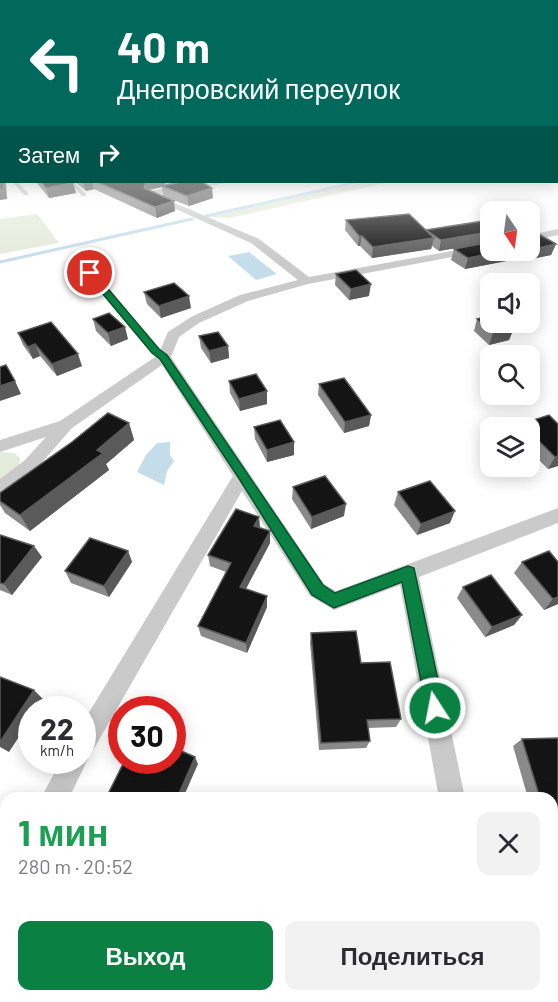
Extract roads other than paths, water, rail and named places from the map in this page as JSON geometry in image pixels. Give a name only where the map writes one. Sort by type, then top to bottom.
[{"type":"street","points":[[205,183],[153,193],[151,196],[255,241],[307,281]]},
{"type":"street","points":[[540,236],[558,232]]},
{"type":"street","points":[[0,488],[31,464],[66,424],[164,357],[173,335],[195,320],[244,298],[307,281],[480,249]]},
{"type":"street","points":[[164,357],[243,474],[317,590],[334,601],[558,515]]},
{"type":"street","points":[[0,446],[66,424]]},
{"type":"street","points":[[96,725],[243,474]]},
{"type":"street","points":[[408,573],[451,792]]},
{"type":"street","points":[[57,792],[68,774]]},
{"type":"lane","points":[[16,183],[26,194]]},
{"type":"lane","points":[[72,183],[84,195]]},
{"type":"lane","points":[[90,273],[156,351],[164,357]]},
{"type":"water","points":[[249,252],[277,274],[256,280],[228,256]]},
{"type":"water","points":[[170,442],[170,455],[174,461],[167,471],[164,485],[137,472],[146,455],[157,443]]},
{"type":"waterway","points":[[200,187],[219,183]]},
{"type":"waterway","points":[[321,190],[352,183]]},
{"type":"waterway","points":[[206,216],[327,189]]},
{"type":"waterway","points":[[0,262],[192,219]]}]
